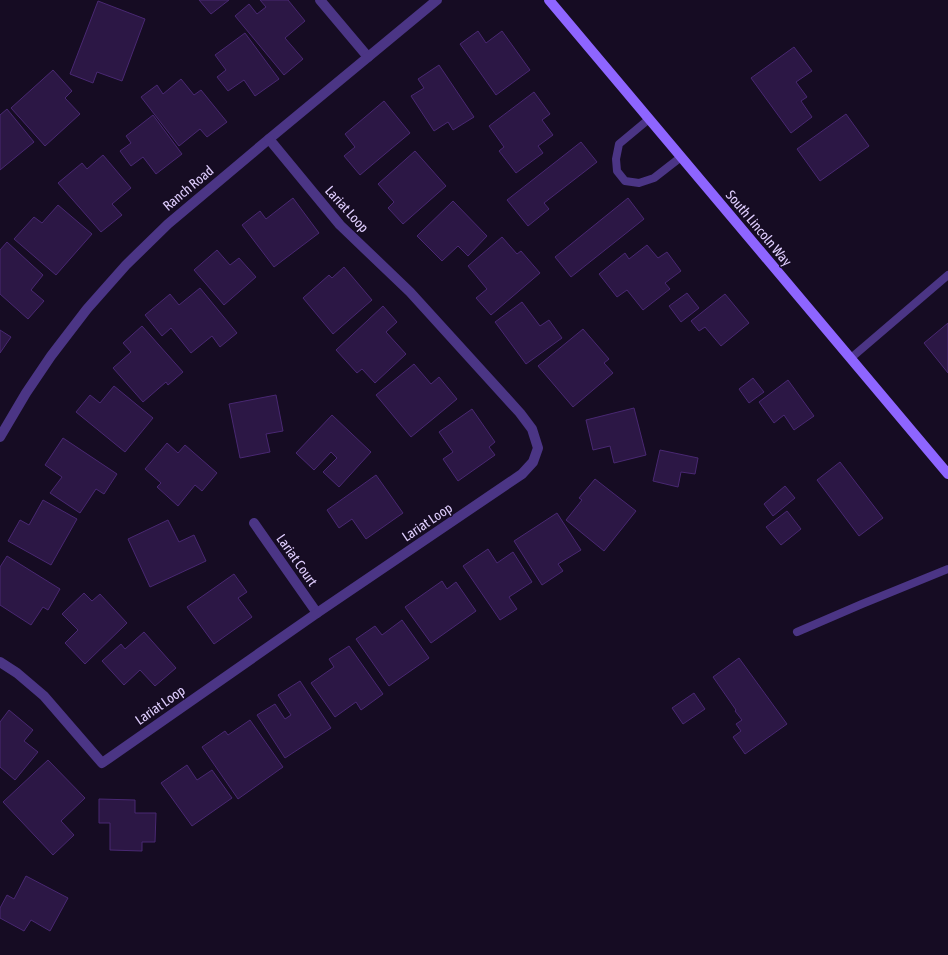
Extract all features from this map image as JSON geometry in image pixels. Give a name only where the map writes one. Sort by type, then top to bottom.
[{"type":"main road","name":"South Lincoln Way","points":[[549,0],[948,474]]},
{"type":"street","points":[[320,0],[368,57]]},
{"type":"street","name":"Ranch Road","points":[[0,437],[26,393],[51,356],[87,309],[126,265],[168,224],[268,139],[437,0]]},
{"type":"street","name":"Lariat Loop","points":[[0,662],[17,673],[44,696],[102,762],[317,613],[522,474],[533,462],[538,448],[532,429],[520,413],[410,292],[340,225],[268,139]]},
{"type":"street","name":"Lariat Court","points":[[254,523],[317,613]]},
{"type":"lane","points":[[649,119],[619,144],[616,159],[617,171],[625,181],[639,183],[654,178],[681,157]]},
{"type":"lane","points":[[850,358],[948,275]]},
{"type":"lane","points":[[797,632],[948,569]]},
{"type":"building","points":[[199,0],[229,0],[211,14]]},
{"type":"building","points":[[260,0],[288,0],[305,21],[285,38],[303,59],[284,75],[235,16],[249,4],[257,14],[266,7]]},
{"type":"building","points":[[98,1],[145,19],[122,81],[97,72],[93,83],[70,74]]},
{"type":"building","points":[[478,31],[486,43],[502,31],[530,70],[496,95],[460,44]]},
{"type":"building","points":[[245,33],[279,79],[255,96],[244,80],[228,91],[217,77],[226,70],[215,55]]},
{"type":"building","points":[[794,47],[812,71],[796,82],[807,97],[801,101],[812,117],[791,133],[751,78]]},
{"type":"building","points":[[439,65],[474,117],[453,130],[448,122],[434,131],[411,96],[424,88],[418,79]]},
{"type":"building","points":[[53,70],[72,91],[65,98],[80,114],[45,146],[11,108]]},
{"type":"building","points":[[181,79],[194,95],[201,90],[227,122],[207,137],[200,129],[179,146],[141,97],[157,85],[163,94]]},
{"type":"building","points":[[534,92],[550,114],[542,120],[553,135],[538,146],[543,153],[516,173],[499,151],[504,147],[489,126]]},
{"type":"building","points":[[384,101],[410,133],[360,175],[344,156],[355,147],[345,134]]},
{"type":"building","points":[[7,109],[34,142],[0,170],[0,115]]},
{"type":"building","points":[[846,114],[869,146],[820,181],[797,149]]},
{"type":"building","points":[[153,115],[182,154],[156,174],[143,157],[131,166],[120,151],[131,143],[126,136]]},
{"type":"building","points":[[581,142],[597,162],[544,203],[549,209],[528,226],[507,200]]},
{"type":"building","points":[[415,151],[446,186],[403,224],[388,208],[394,202],[378,184]]},
{"type":"building","points":[[103,155],[131,188],[112,204],[122,215],[101,232],[58,183],[82,163],[87,169]]},
{"type":"building","points":[[293,198],[319,233],[274,267],[242,225],[260,211],[266,219]]},
{"type":"building","points":[[628,198],[644,219],[571,277],[555,257]]},
{"type":"building","points":[[453,201],[487,236],[468,256],[458,246],[442,261],[417,236]]},
{"type":"building","points":[[58,205],[92,234],[56,275],[14,239],[34,217],[42,223]]},
{"type":"building","points":[[502,237],[517,254],[521,251],[540,273],[491,315],[476,298],[487,289],[468,266]]},
{"type":"building","points":[[7,242],[43,275],[31,290],[44,301],[28,319],[0,294],[0,250]]},
{"type":"building","points":[[647,245],[658,258],[667,252],[681,271],[665,283],[670,289],[643,310],[627,290],[617,297],[599,274],[625,253],[629,259]]},
{"type":"building","points":[[217,250],[230,265],[239,258],[256,277],[224,305],[194,270]]},
{"type":"building","points":[[344,267],[372,300],[333,334],[303,298],[329,275],[332,278]]},
{"type":"building","points":[[200,288],[237,333],[220,347],[212,336],[191,353],[171,328],[162,336],[145,315],[170,294],[179,305]]},
{"type":"building","points":[[687,293],[699,308],[681,322],[669,306]]},
{"type":"building","points":[[725,294],[749,323],[721,346],[705,327],[699,331],[691,321]]},
{"type":"building","points":[[522,302],[540,326],[549,320],[562,338],[526,364],[495,322]]},
{"type":"building","points":[[383,306],[397,322],[386,332],[406,354],[375,383],[362,369],[357,373],[336,350]]},
{"type":"building","points":[[948,323],[948,373],[924,343]]},
{"type":"building","points":[[142,326],[183,372],[168,385],[166,382],[143,402],[113,368],[131,352],[123,343]]},
{"type":"building","points":[[583,329],[609,359],[604,363],[613,373],[573,407],[538,366]]},
{"type":"building","points":[[0,330],[11,337],[0,353]]},
{"type":"building","points":[[414,364],[431,384],[439,377],[457,399],[411,437],[376,395]]},
{"type":"building","points":[[753,378],[764,392],[749,403],[739,389]]},
{"type":"building","points":[[788,380],[814,416],[794,430],[784,415],[774,423],[759,402]]},
{"type":"building","points":[[114,386],[153,418],[125,452],[76,412],[90,395],[100,403]]},
{"type":"building","points":[[276,395],[283,431],[266,434],[270,452],[240,458],[229,404]]},
{"type":"building","points":[[634,408],[646,455],[614,463],[610,446],[593,450],[586,420]]},
{"type":"building","points":[[472,409],[495,442],[489,447],[495,455],[458,481],[443,459],[453,452],[439,432]]},
{"type":"building","points":[[332,415],[371,452],[339,487],[323,472],[337,458],[331,452],[314,470],[296,453]]},
{"type":"building","points":[[63,438],[117,474],[104,494],[96,489],[80,513],[50,493],[62,477],[45,465]]},
{"type":"building","points":[[167,443],[178,453],[185,445],[217,473],[202,491],[195,485],[178,506],[157,487],[161,483],[145,469]]},
{"type":"building","points":[[660,450],[698,458],[695,474],[681,472],[678,487],[653,481]]},
{"type":"building","points":[[840,462],[883,518],[859,536],[817,480]]},
{"type":"building","points":[[376,475],[403,513],[366,539],[352,519],[339,528],[327,510]]},
{"type":"building","points":[[595,479],[636,511],[604,551],[566,520],[582,500],[579,498]]},
{"type":"building","points":[[785,486],[795,498],[773,516],[764,504]]},
{"type":"building","points":[[43,500],[77,519],[51,565],[8,541],[20,520],[29,525]]},
{"type":"building","points":[[787,511],[801,529],[781,545],[766,527]]},
{"type":"building","points":[[557,513],[581,550],[558,564],[563,571],[542,585],[514,541]]},
{"type":"building","points":[[168,520],[179,542],[194,535],[206,561],[150,587],[128,539]]},
{"type":"building","points":[[488,549],[497,563],[513,552],[532,582],[509,597],[517,609],[500,620],[463,566]]},
{"type":"building","points":[[7,556],[60,589],[48,610],[43,607],[31,625],[0,605],[0,567]]},
{"type":"building","points":[[234,574],[247,592],[238,598],[252,617],[214,644],[187,607]]},
{"type":"building","points":[[442,581],[447,589],[456,582],[476,611],[431,643],[405,607]]},
{"type":"building","points":[[84,593],[92,601],[100,594],[127,623],[85,664],[65,643],[78,630],[62,614]]},
{"type":"building","points":[[402,620],[429,658],[389,686],[356,639],[375,626],[382,635]]},
{"type":"building","points":[[144,632],[176,668],[155,686],[140,670],[124,685],[102,661],[121,644],[125,649]]},
{"type":"building","points":[[349,646],[383,694],[361,710],[356,702],[335,717],[311,683],[334,667],[329,659]]},
{"type":"building","points":[[739,658],[787,724],[745,754],[733,737],[741,731],[736,724],[742,720],[713,677]]},
{"type":"building","points":[[300,681],[331,728],[285,758],[257,715],[275,704],[285,719],[291,715],[278,695]]},
{"type":"building","points":[[694,693],[705,709],[683,724],[672,708]]},
{"type":"building","points":[[9,710],[33,730],[24,741],[38,752],[15,780],[0,767],[0,722]]},
{"type":"building","points":[[250,720],[283,767],[238,799],[202,747],[225,731],[228,735]]},
{"type":"building","points":[[48,760],[85,798],[61,821],[74,835],[53,855],[3,802]]},
{"type":"building","points":[[187,765],[197,780],[212,770],[232,798],[192,826],[161,783]]},
{"type":"building","points":[[99,799],[135,800],[135,813],[156,813],[155,842],[142,842],[142,851],[110,850],[110,823],[99,823]]},
{"type":"building","points":[[26,876],[68,898],[50,931],[31,920],[24,931],[0,918],[0,908],[7,895],[14,899]]}]
